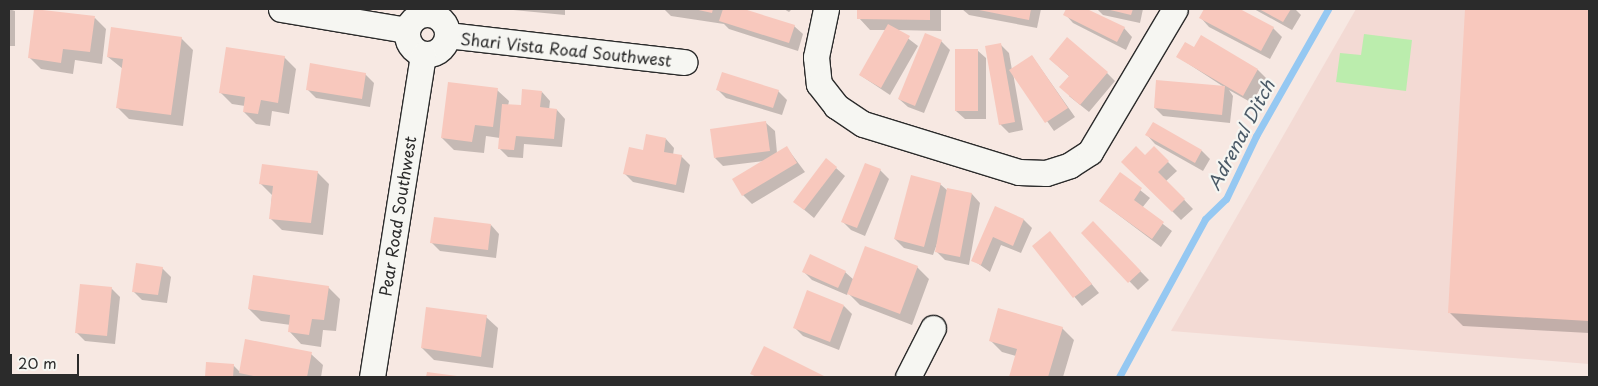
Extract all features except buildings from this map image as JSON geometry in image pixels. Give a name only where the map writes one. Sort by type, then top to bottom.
[{"type":"street","points":[[281,9],[406,30]]},
{"type":"street","points":[[826,9],[816,57],[819,84],[836,106],[863,124],[1019,172],[1046,173],[1070,165],[1090,152],[1175,9]]},
{"type":"street","points":[[431,11],[444,22],[447,35],[437,52],[423,55],[412,48],[406,30],[413,19],[431,11]]},
{"type":"street","name":"Shari Vista Road Southwest","points":[[447,35],[684,62]]},
{"type":"street","name":"Pear Road Southwest","points":[[372,377],[423,55]]},
{"type":"street","points":[[908,377],[933,328]]},
{"type":"shaded area","points":[[1356,9],[1589,9],[1589,364],[1171,331]]},
{"type":"green space","points":[[1364,34],[1412,40],[1406,91],[1336,82],[1340,53],[1361,55]]},
{"type":"waterway","name":"Adrenal Ditch","points":[[1119,377],[1205,219],[1226,199],[1256,136],[1328,9]]}]
